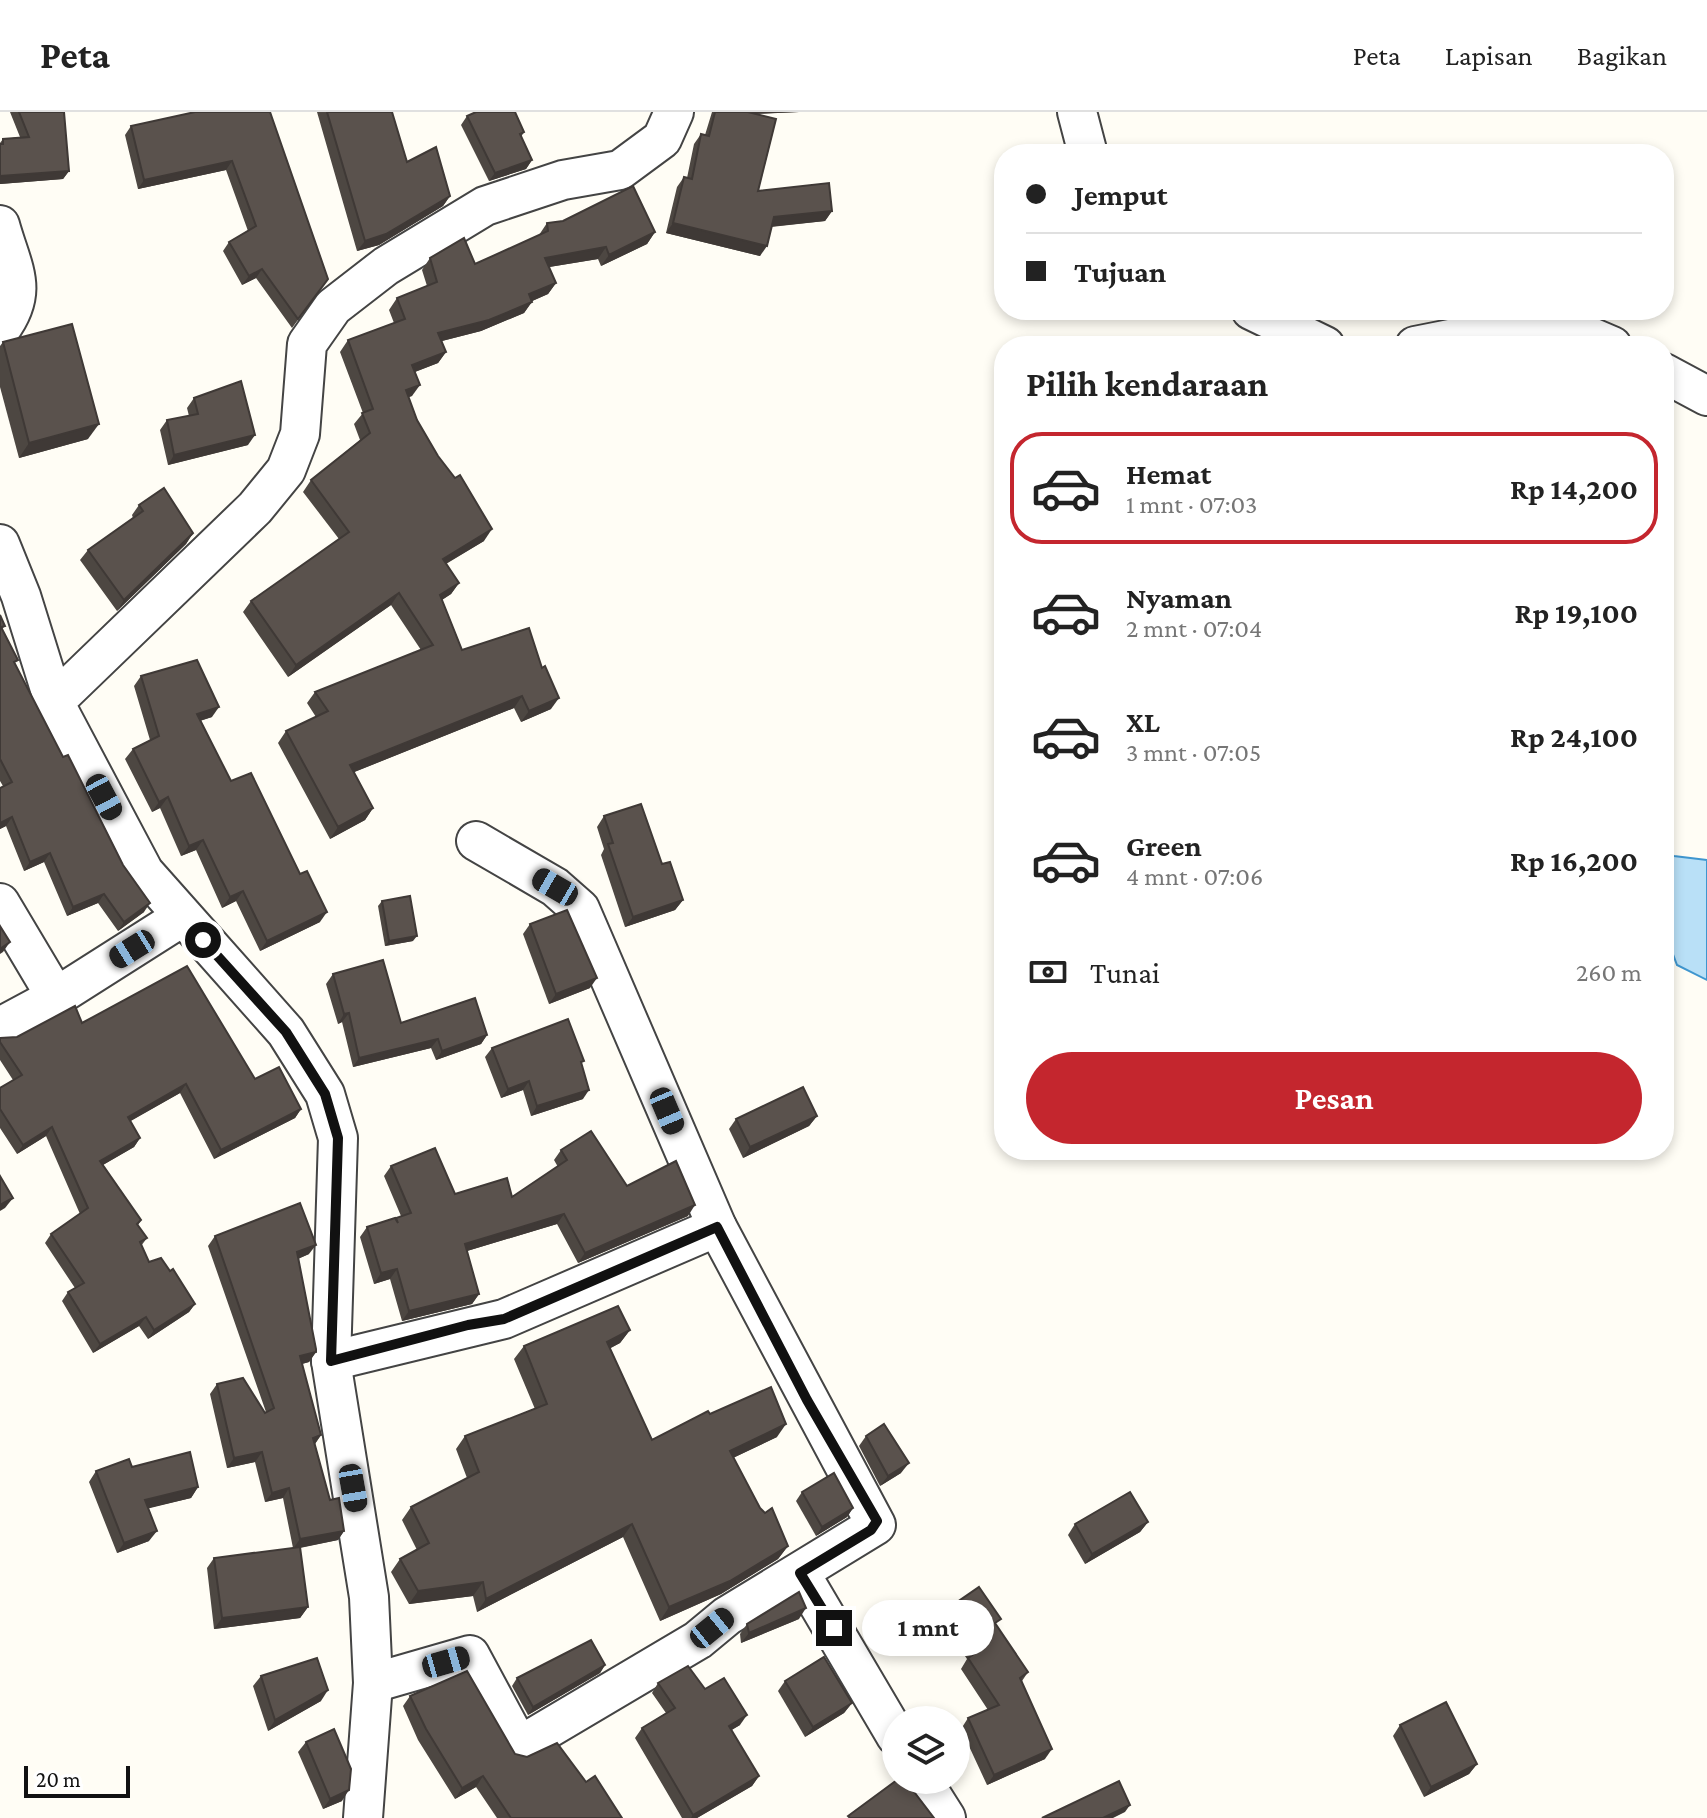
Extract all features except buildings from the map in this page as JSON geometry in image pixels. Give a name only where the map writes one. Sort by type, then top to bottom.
[{"type":"street","points":[[54,702],[255,508],[286,470],[300,434],[307,344],[333,307],[386,266],[485,206],[563,180],[620,170],[662,139],[674,112]]},
{"type":"street","points":[[1077,112],[1085,144]]},
{"type":"street","points":[[0,225],[18,292],[13,313],[0,330]]},
{"type":"street","points":[[1272,320],[1304,336]]},
{"type":"street","points":[[1465,336],[1521,325],[1563,325],[1589,336]]},
{"type":"street","points":[[1674,378],[1707,396]]},
{"type":"street","points":[[0,544],[21,596],[54,702],[144,872],[286,1032],[325,1094],[338,1138],[331,1361],[361,1537],[373,1683],[363,1818]]},
{"type":"street","points":[[373,1683],[470,1655],[519,1746],[685,1648],[727,1616],[871,1530],[877,1521],[807,1400],[717,1227],[580,909],[555,887],[476,841]]},
{"type":"street","points":[[0,903],[56,997]]},
{"type":"street","points":[[0,1027],[56,997],[182,917]]},
{"type":"street","points":[[331,1361],[468,1325],[504,1319],[717,1227]]},
{"type":"street","points":[[800,1573],[882,1712]]},
{"type":"street","points":[[931,1794],[946,1818]]},
{"type":"water","points":[[1674,856],[1707,860],[1707,980],[1677,965],[1674,957]]},
{"type":"route","points":[[203,940],[286,1032],[325,1094],[338,1138],[331,1361],[480,1322],[504,1319],[717,1227],[807,1400],[877,1521],[871,1530],[800,1573],[834,1628]]}]
